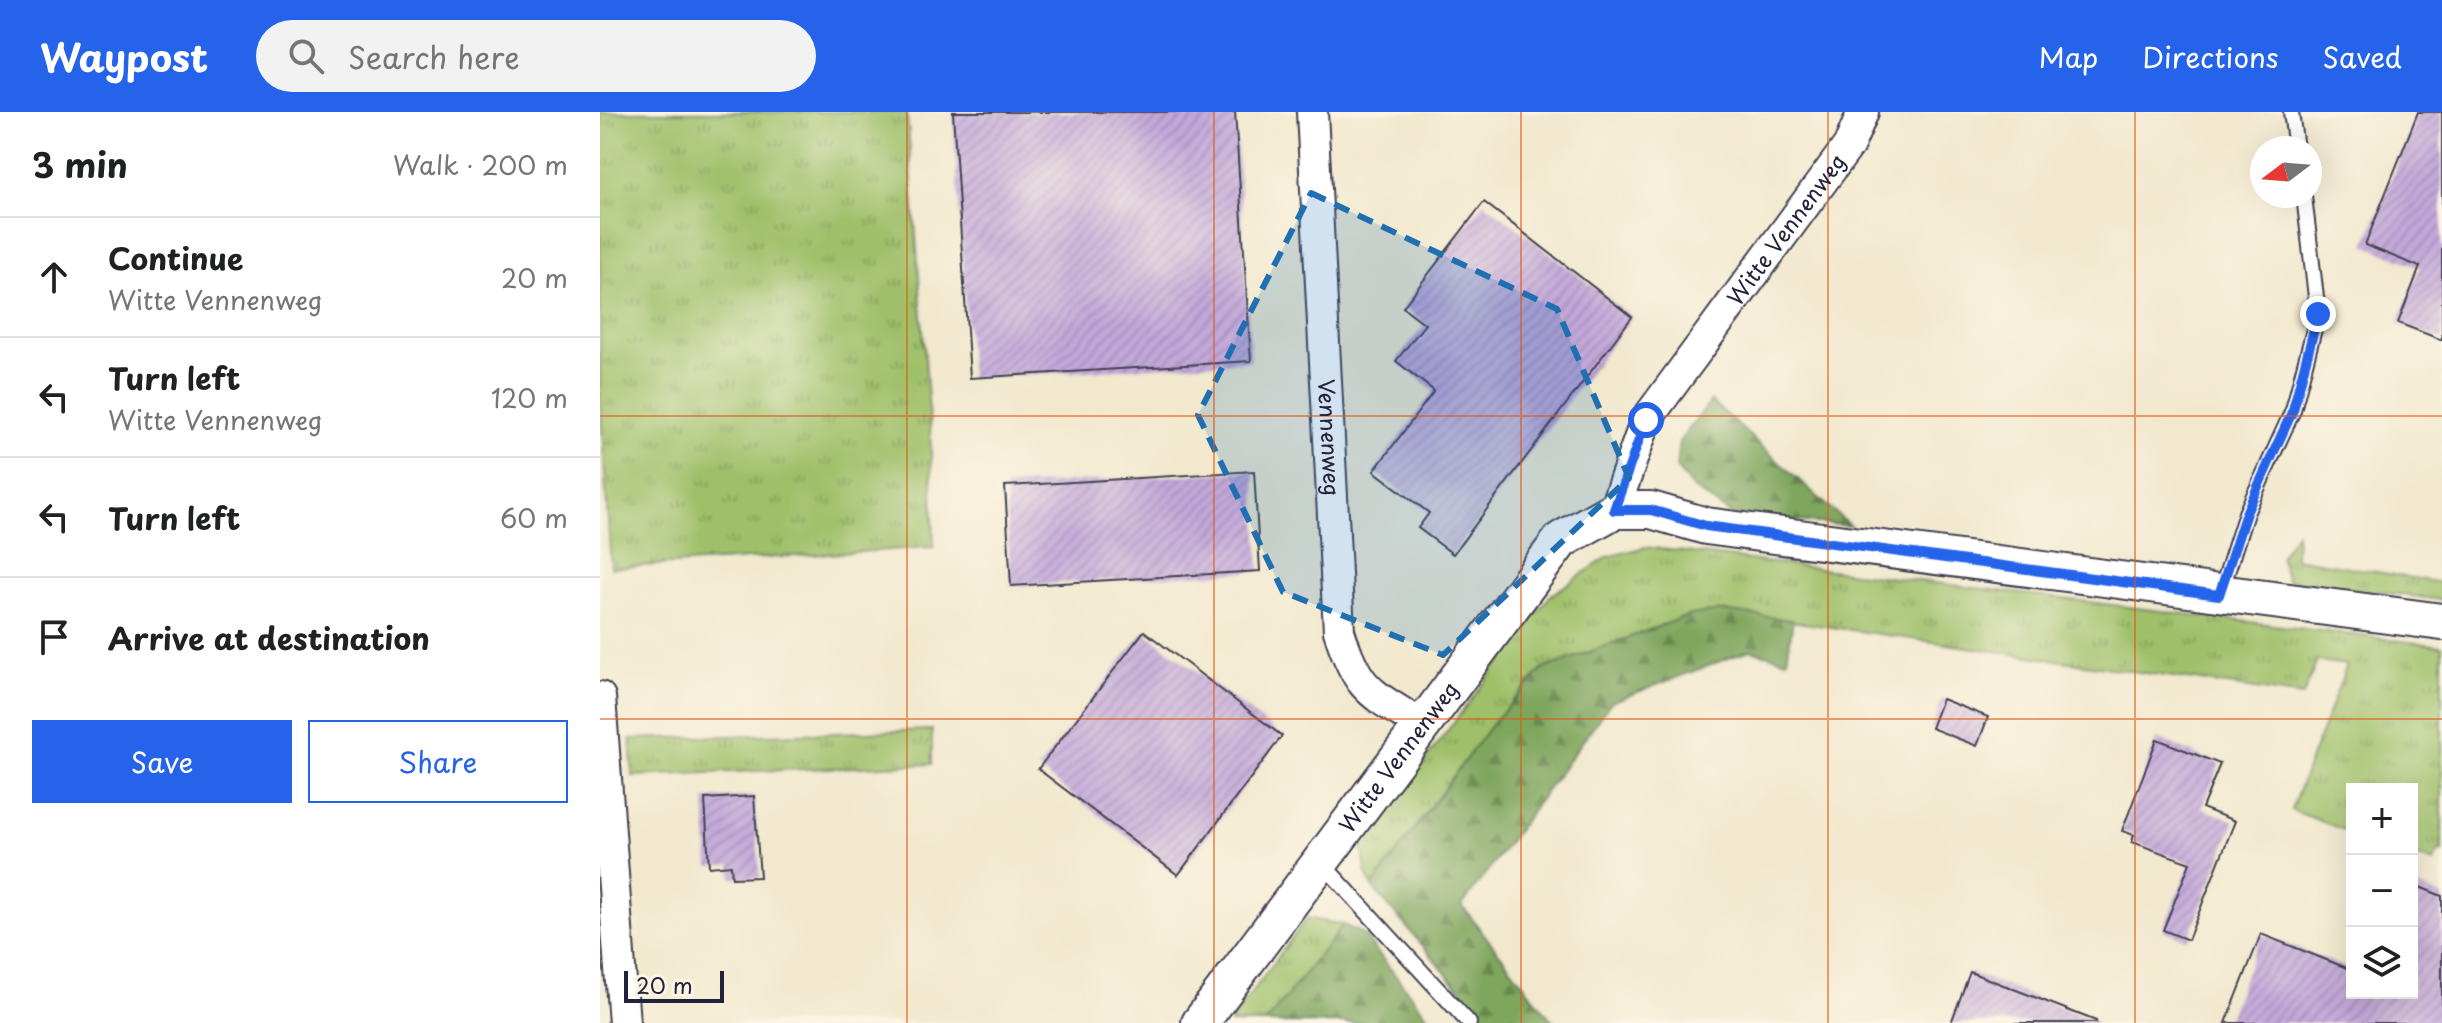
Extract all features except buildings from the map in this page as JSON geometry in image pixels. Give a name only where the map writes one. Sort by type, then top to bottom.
[{"type":"street","name":"Vennenweg","points":[[1312,112],[1339,631],[1348,661],[1365,689],[1422,725]]},
{"type":"street","name":"Witte Vennenweg","points":[[1200,1023],[1561,540],[1614,510],[1646,420],[1849,145],[1863,112]]},
{"type":"street","points":[[1614,510],[1651,510],[1706,526],[2442,622]]},
{"type":"street","points":[[600,697],[624,1023]]},
{"type":"lane","points":[[2291,112],[2294,136]]},
{"type":"lane","points":[[2219,595],[2246,513],[2293,410],[2318,314],[2305,208]]},
{"type":"lane","points":[[1321,862],[1469,1023]]},
{"type":"highlighted area","points":[[1311,193],[1557,309],[1629,478],[1443,655],[1283,592],[1198,415]]},
{"type":"green space","points":[[600,112],[907,112],[930,426],[934,547],[611,568],[600,399]]},
{"type":"green space","points":[[1711,401],[1850,526],[1732,515],[1694,489],[1676,468],[1679,442]]},
{"type":"green space","points":[[2296,533],[2295,558],[2442,583],[2442,600],[2287,580],[2280,557]]},
{"type":"green space","points":[[1645,547],[2442,646],[2442,852],[2439,851],[2433,862],[2418,857],[2418,783],[2346,783],[2346,831],[2291,810],[2347,665],[2317,661],[2303,696],[1721,611],[1690,615],[1543,669],[1491,725],[1372,887],[1366,874],[1362,843],[1550,596],[1608,557]]},
{"type":"green space","points":[[1721,611],[1793,620],[1787,660],[1750,650],[1611,702],[1462,906],[1554,1023],[1489,1023],[1372,887],[1491,725],[1543,669],[1690,615]]},
{"type":"green space","points":[[932,730],[932,764],[633,776],[630,739]]},
{"type":"green space","points":[[1307,918],[1343,925],[1266,1023],[1229,1023]]},
{"type":"green space","points":[[1343,925],[1362,933],[1433,1023],[1266,1023]]},
{"type":"route","points":[[1646,420],[1614,510],[1651,510],[1706,526],[2219,595],[2246,513],[2293,410],[2318,314]]}]
